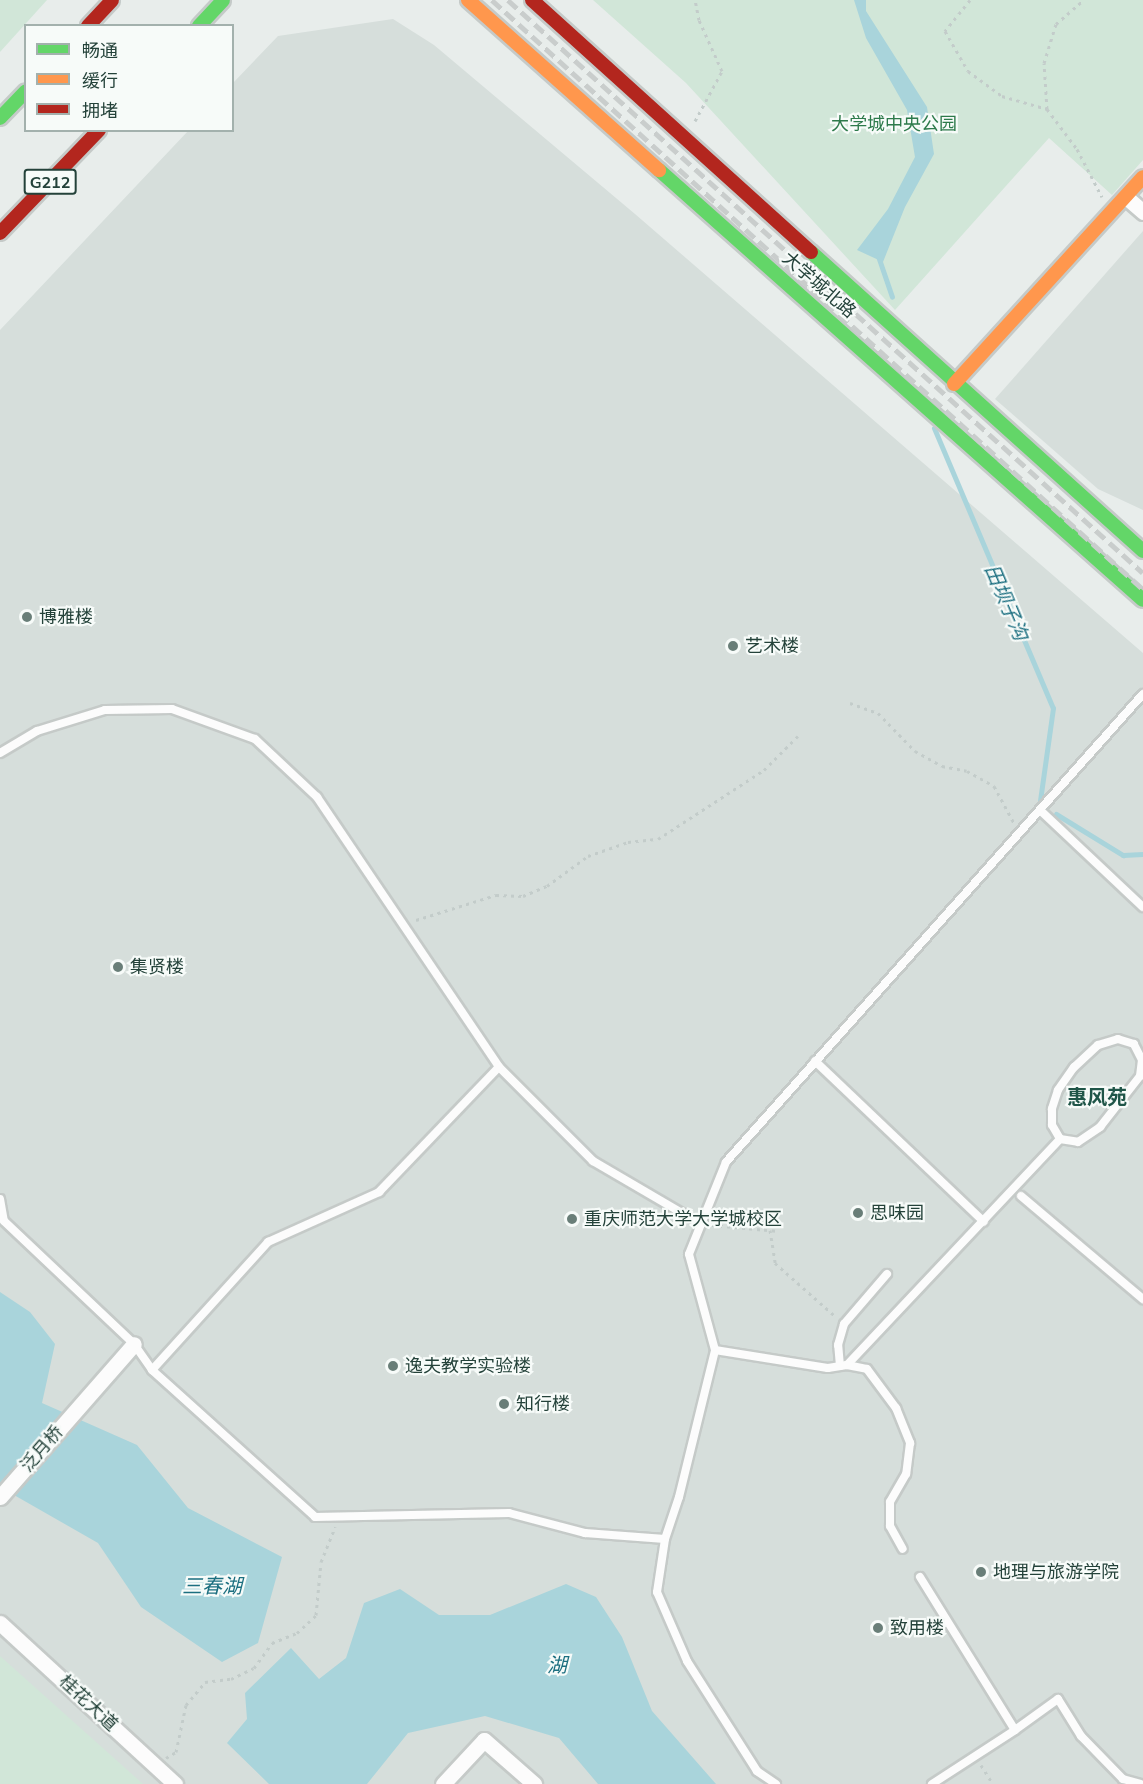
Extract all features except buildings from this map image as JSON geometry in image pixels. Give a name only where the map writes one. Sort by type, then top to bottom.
[{"type":"main road","points":[[90,24],[112,0]]},
{"type":"main road","points":[[201,24],[223,0]]},
{"type":"main road","points":[[212,12],[233,0]]},
{"type":"main road","name":"大学城北路","points":[[468,0],[710,200],[936,415],[1143,600]]},
{"type":"main road","name":"大学城北路","points":[[532,0],[862,301],[1143,552]]},
{"type":"main road","points":[[0,118],[24,93]]},
{"type":"main road","name":"G212","points":[[0,233],[97,132]]},
{"type":"main road","points":[[954,384],[1143,177]]},
{"type":"main road","points":[[710,200],[729,179]]},
{"type":"street","points":[[1126,197],[1143,212]]},
{"type":"street","name":"泛月桥","points":[[0,1497],[134,1344]]},
{"type":"street","name":"桂花大道","points":[[0,1623],[175,1784]]},
{"type":"street","points":[[443,1784],[484,1740],[534,1784]]},
{"type":"lane","points":[[776,1784],[757,1771],[687,1661],[657,1592],[665,1539],[680,1497],[715,1350],[689,1254],[726,1162],[814,1061],[1019,836],[1143,693]]},
{"type":"lane","points":[[0,753],[37,731],[105,710],[172,709],[255,739],[317,797],[499,1067],[593,1161],[701,1224]]},
{"type":"lane","points":[[1041,811],[1143,907]]},
{"type":"lane","points":[[1118,1039],[1134,1044],[1142,1060],[1140,1076],[1100,1128],[1078,1142],[1060,1138],[1052,1125],[1052,1108],[1058,1089],[1074,1067],[1098,1045],[1118,1039]]},
{"type":"lane","points":[[814,1061],[984,1222]]},
{"type":"lane","points":[[152,1370],[268,1242],[379,1192],[499,1067]]},
{"type":"lane","points":[[843,1366],[984,1222],[1060,1138]]},
{"type":"lane","points":[[1021,1196],[1143,1299]]},
{"type":"lane","points":[[0,1199],[4,1221],[134,1344],[152,1370],[315,1517],[509,1513],[585,1533],[665,1539]]},
{"type":"lane","points":[[843,1366],[838,1344],[844,1324],[887,1274]]},
{"type":"lane","points":[[715,1350],[828,1368],[843,1366],[867,1368],[896,1408],[910,1443],[906,1474],[890,1502],[890,1526],[903,1549]]},
{"type":"lane","points":[[920,1577],[1015,1730]]},
{"type":"lane","points":[[932,1784],[1058,1699],[1081,1736],[1123,1779],[1140,1784]]},
{"type":"path","points":[[685,139],[722,71],[699,20],[695,0]]},
{"type":"path","points":[[970,0],[945,31],[968,71],[1002,96],[1047,109]]},
{"type":"path","points":[[1084,0],[1056,24],[1044,63],[1047,109],[1077,149],[1110,212]]},
{"type":"path","points":[[850,703],[878,713],[915,751],[942,766],[966,771],[994,786],[1019,836]]},
{"type":"path","points":[[395,913],[419,921],[496,895],[523,896],[547,886],[588,856],[628,842],[658,838],[764,770],[798,736]]},
{"type":"path","points":[[701,1224],[779,1231]]},
{"type":"path","points":[[770,1230],[775,1263],[844,1324]]},
{"type":"path","points":[[155,1765],[176,1752],[186,1705],[205,1682],[231,1679],[254,1668],[272,1643],[297,1633],[316,1615],[321,1562],[340,1517]]},
{"type":"path","points":[[975,1756],[993,1784]]},
{"type":"shaded area","name":"重庆师范大学大学城校区","points":[[393,19],[434,45],[635,214],[1143,653],[1143,1784],[0,1784],[0,330],[187,132],[234,132],[234,82],[278,36]]},
{"type":"shaded area","points":[[1143,231],[1143,510],[1098,489],[995,399]]},
{"type":"green space","points":[[0,0],[47,0],[24,24],[0,52]]},
{"type":"green space","name":"大学城中央公园","points":[[593,0],[1143,0],[1143,160],[1112,195],[1049,138],[895,310],[686,83]]},
{"type":"green space","points":[[0,1656],[143,1784],[0,1784]]},
{"type":"water","points":[[854,0],[866,0],[866,11],[927,107],[934,154],[905,207],[883,262],[857,250],[888,209],[915,157],[907,110],[866,38]]},
{"type":"water","name":"三春湖","points":[[0,1292],[30,1312],[55,1344],[42,1403],[137,1445],[188,1508],[282,1557],[258,1643],[222,1662],[141,1607],[98,1543],[0,1487]]},
{"type":"water","name":"湖","points":[[566,1584],[596,1597],[622,1637],[652,1711],[716,1784],[598,1784],[559,1738],[485,1716],[408,1733],[367,1784],[269,1784],[227,1743],[247,1719],[245,1693],[291,1648],[319,1679],[346,1658],[364,1603],[400,1589],[439,1615],[490,1615]]},
{"type":"waterway","name":"田坝子沟","points":[[878,256],[892,297]]},
{"type":"waterway","name":"田坝子沟","points":[[934,428],[1053,708],[1040,800]]},
{"type":"waterway","name":"田坝子沟","points":[[1056,814],[1123,855],[1143,854]]},
{"type":"railway","points":[[492,0],[1143,589]]},
{"type":"railway","points":[[508,0],[1143,573]]},
{"type":"traffic: fast","points":[[201,24],[223,0]]},
{"type":"traffic: fast","points":[[0,118],[24,93]]},
{"type":"traffic: fast","points":[[659,170],[1143,600]]},
{"type":"traffic: fast","points":[[811,252],[1143,551]]},
{"type":"traffic: slow","points":[[468,0],[659,170]]},
{"type":"traffic: slow","points":[[954,384],[1143,177]]},
{"type":"traffic: jam","points":[[90,24],[112,0]]},
{"type":"traffic: jam","points":[[532,0],[811,252]]},
{"type":"traffic: jam","points":[[0,233],[97,132]]},
{"type":"place","name":"博雅楼","points":[[27,617]]},
{"type":"place","name":"艺术楼","points":[[733,646]]},
{"type":"place","name":"集贤楼","points":[[118,967]]},
{"type":"place","name":"思味园","points":[[858,1213]]},
{"type":"place","name":"重庆师范大学大学城校区","points":[[572,1219]]},
{"type":"place","name":"逸夫教学实验楼","points":[[393,1366]]},
{"type":"place","name":"知行楼","points":[[504,1404]]},
{"type":"place","name":"地理与旅游学院","points":[[981,1572]]},
{"type":"place","name":"致用楼","points":[[878,1628]]},
{"type":"district","name":"惠风苑","points":[[1097,1096]]}]
